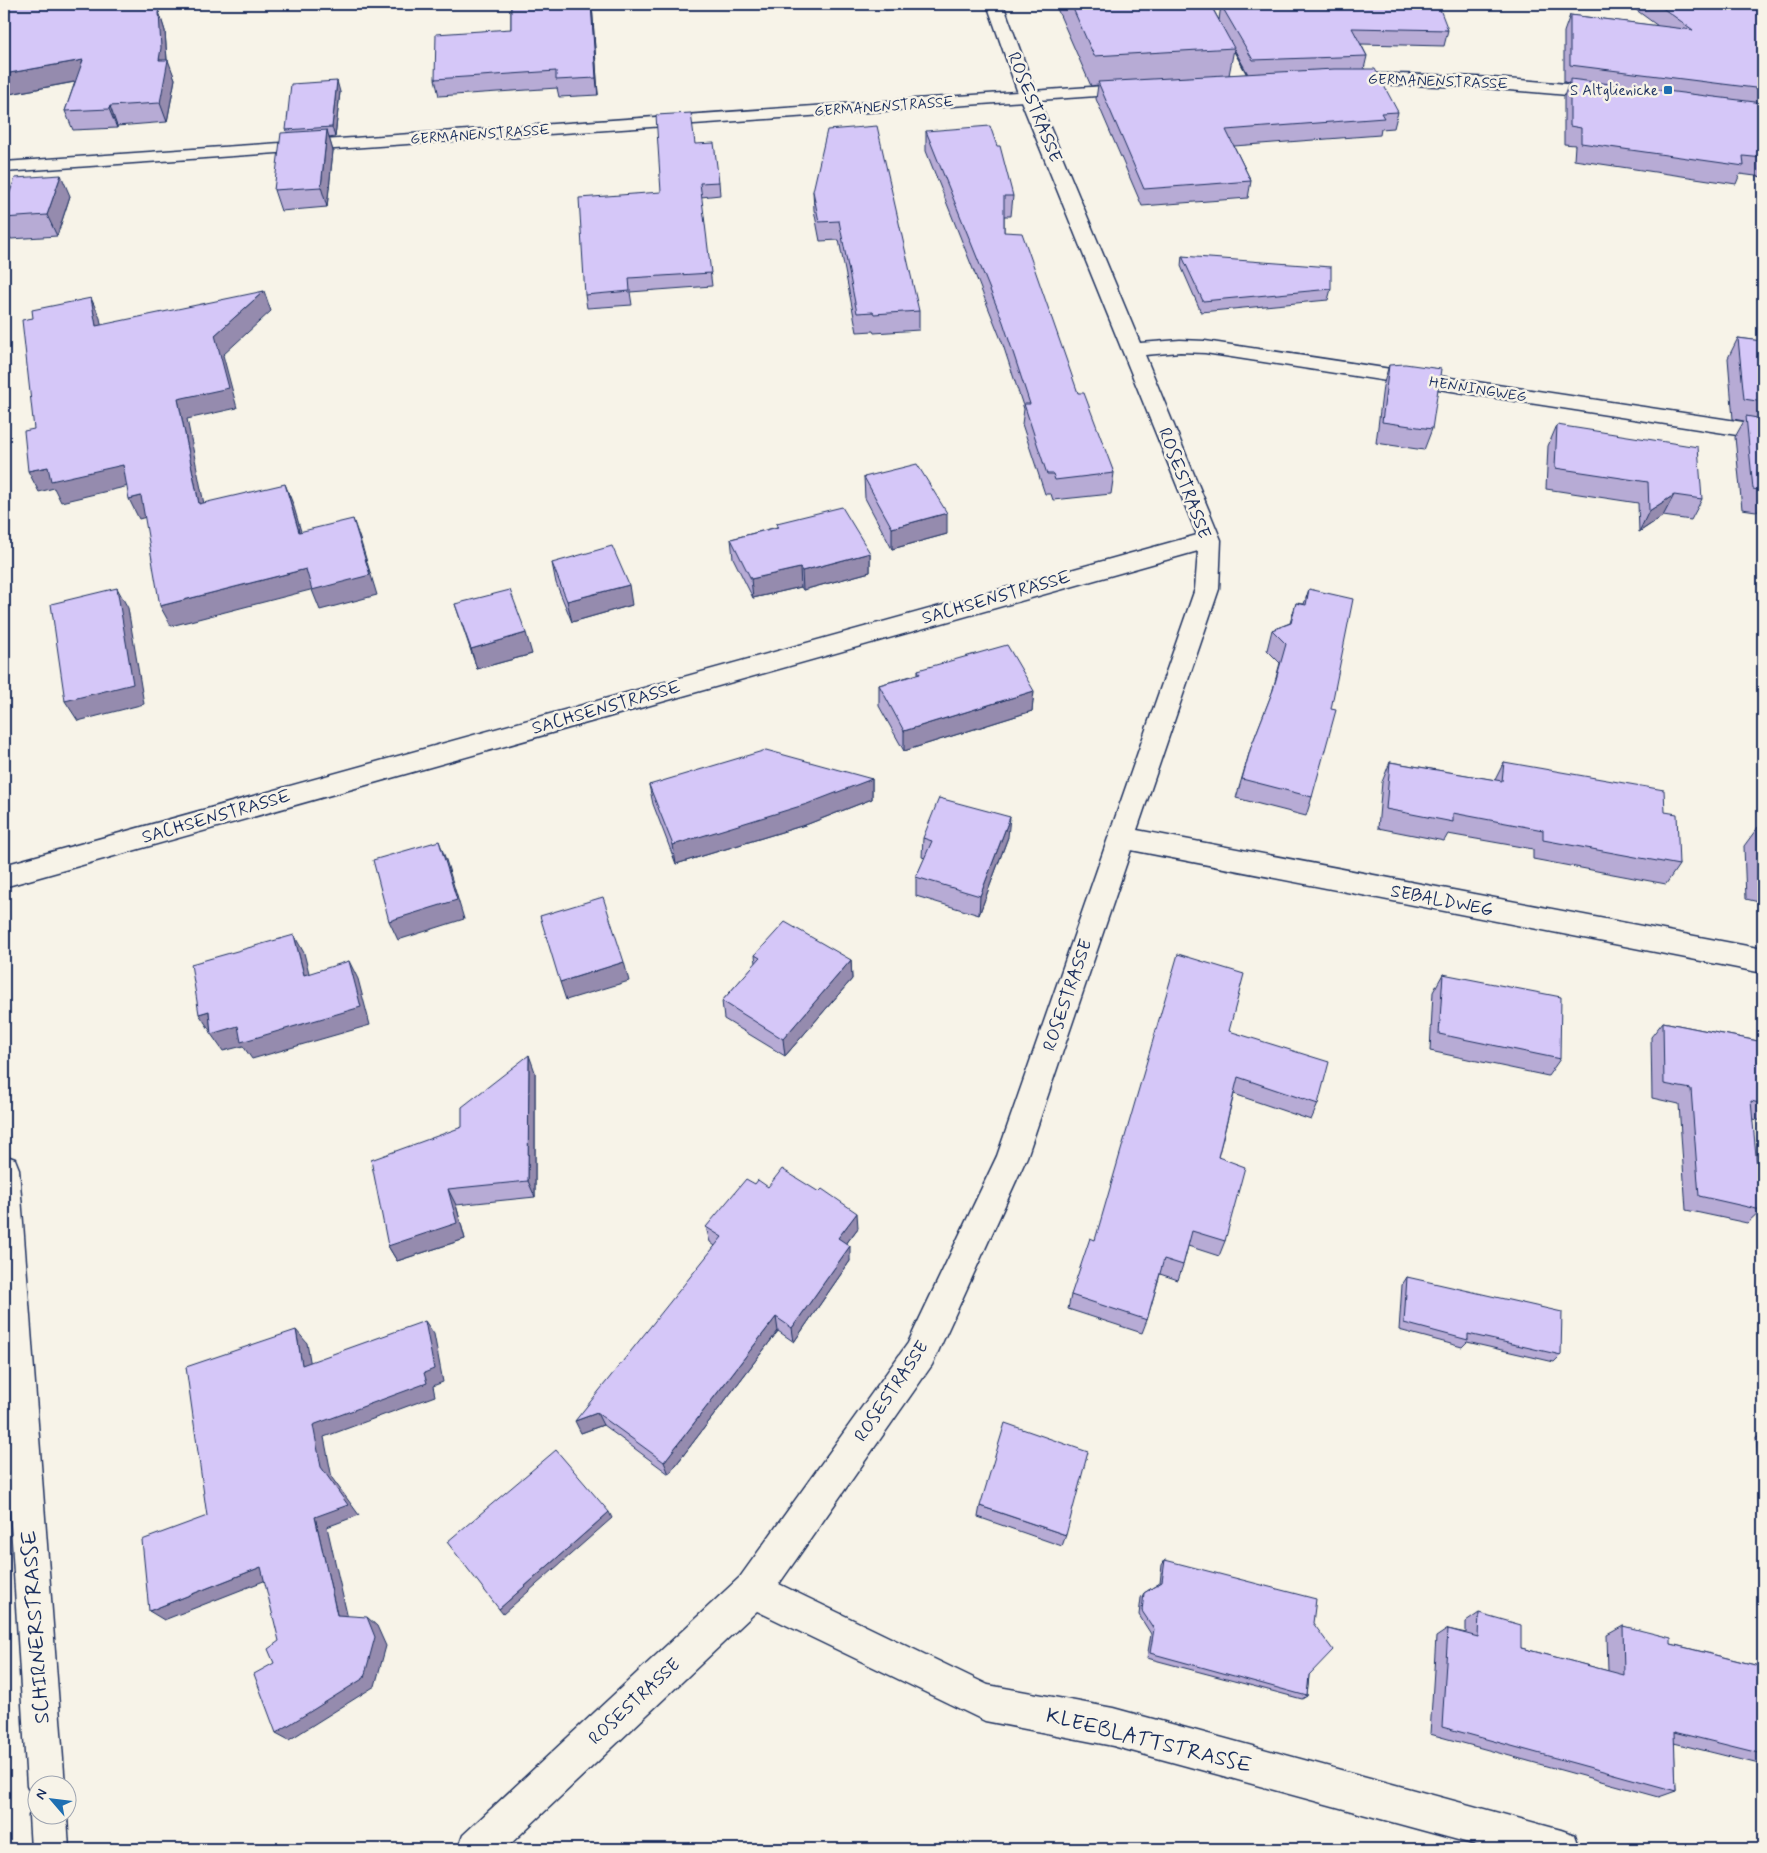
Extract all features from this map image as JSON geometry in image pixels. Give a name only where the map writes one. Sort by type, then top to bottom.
[{"type":"street","name":"ROSESTRASSE","points":[[477,1849],[754,1590],[920,1354],[1012,1157],[1207,588],[1210,540],[1028,96],[995,4]]},
{"type":"street","points":[[1198,4],[1242,83]]},
{"type":"street","name":"GERMANENSTRASSE","points":[[1321,79],[1450,79],[1525,84],[1618,95]]},
{"type":"street","points":[[1222,84],[1261,82]]},
{"type":"street","name":"GERMANENSTRASSE","points":[[4,168],[1153,88]]},
{"type":"street","name":"HENNINGWEG","points":[[1132,350],[1180,346],[1205,348],[1763,432]]},
{"type":"street","name":"SACHSENSTRASSE","points":[[4,876],[1166,550],[1210,540]]},
{"type":"street","name":"SEBALDWEG","points":[[1122,836],[1160,846],[1763,961]]},
{"type":"street","name":"SCHIRNERSTRASSE","points":[[4,1169],[45,1776]]},
{"type":"street","name":"KLEEBLATTSTRASSE","points":[[754,1590],[985,1703],[1113,1727],[1561,1849]]},
{"type":"street","points":[[49,1826],[50,1849]]},
{"type":"building","points":[[4,4],[155,4],[159,12],[161,48],[159,60],[168,60],[160,103],[110,106],[109,109],[65,111],[83,60],[4,74]]},
{"type":"building","points":[[511,4],[591,4],[596,78],[556,80],[556,71],[435,79],[436,34],[511,29]]},
{"type":"building","points":[[1071,4],[1210,4],[1234,48],[1094,56]]},
{"type":"building","points":[[1438,4],[1448,30],[1352,28],[1367,56],[1253,60],[1221,5]]},
{"type":"building","points":[[1657,4],[1763,4],[1763,89],[1570,65],[1570,15],[1693,30]]},
{"type":"building","points":[[1334,69],[1375,69],[1398,112],[1381,113],[1384,118],[1226,130],[1251,181],[1144,189],[1098,82]]},
{"type":"building","points":[[1570,79],[1763,103],[1763,158],[1743,156],[1744,166],[1581,143],[1581,128],[1570,126]]},
{"type":"building","points":[[337,81],[332,127],[286,130],[291,84]]},
{"type":"building","points":[[691,113],[695,144],[714,143],[719,182],[700,183],[711,273],[629,278],[630,291],[585,295],[579,198],[661,192],[656,115]]},
{"type":"building","points":[[877,126],[919,311],[874,314],[873,312],[857,313],[839,221],[819,222],[813,191],[827,130]]},
{"type":"building","points":[[990,126],[997,146],[1000,146],[1013,196],[1004,196],[1004,232],[1022,233],[1078,393],[1084,393],[1114,473],[1055,480],[1053,474],[1047,474],[1024,404],[1030,404],[1003,322],[926,131]]},
{"type":"building","points":[[327,130],[321,187],[274,190],[281,133]]},
{"type":"building","points":[[61,175],[47,215],[4,218],[4,209],[15,178]]},
{"type":"building","points":[[1182,256],[1331,267],[1331,289],[1203,301]]},
{"type":"building","points":[[264,291],[215,335],[229,388],[178,399],[199,504],[285,484],[299,532],[353,519],[370,575],[312,590],[306,569],[160,606],[141,496],[129,499],[123,465],[51,481],[48,467],[28,471],[24,431],[34,429],[22,320],[33,318],[32,310],[91,298],[96,326]]},
{"type":"building","points":[[1738,338],[1762,341],[1763,338],[1763,402],[1744,399]]},
{"type":"building","points":[[1405,364],[1441,369],[1432,429],[1382,422],[1389,365]]},
{"type":"building","points":[[1746,416],[1763,419],[1763,491],[1753,489]]},
{"type":"building","points":[[1557,425],[1698,447],[1702,499],[1674,495],[1649,511],[1648,482],[1555,468]]},
{"type":"building","points":[[917,464],[947,513],[892,528],[864,477]]},
{"type":"building","points":[[842,507],[870,553],[802,571],[800,568],[751,579],[731,539],[778,527],[777,523]]},
{"type":"building","points":[[612,546],[629,585],[567,601],[552,563]]},
{"type":"building","points":[[117,588],[133,684],[65,701],[51,604]]},
{"type":"building","points":[[1309,589],[1353,599],[1331,709],[1336,710],[1312,797],[1242,779],[1251,747],[1273,690],[1286,644],[1272,630],[1291,623],[1296,603],[1306,605]]},
{"type":"building","points":[[510,590],[526,633],[471,649],[455,604]]},
{"type":"building","points":[[1007,645],[1034,691],[904,731],[879,685],[920,674],[918,670]]},
{"type":"building","points":[[766,750],[872,779],[807,804],[673,845],[649,785]]},
{"type":"building","points":[[1390,762],[1502,781],[1504,762],[1664,790],[1665,812],[1677,814],[1679,865],[1543,840],[1543,830],[1453,813],[1453,822],[1386,809]]},
{"type":"building","points":[[939,798],[1010,817],[980,896],[916,877],[932,841],[923,838]]},
{"type":"building","points":[[1758,827],[1763,828],[1763,881],[1760,880]]},
{"type":"building","points":[[439,841],[457,900],[389,921],[373,860]]},
{"type":"building","points":[[603,897],[624,962],[560,982],[540,916]]},
{"type":"building","points":[[785,922],[851,960],[783,1039],[722,1001],[760,958],[755,955]]},
{"type":"building","points":[[294,935],[304,975],[349,961],[361,1007],[241,1042],[238,1026],[211,1034],[209,1011],[199,1014],[191,964]]},
{"type":"building","points":[[1178,954],[1244,974],[1229,1031],[1329,1062],[1318,1104],[1238,1077],[1218,1157],[1245,1167],[1225,1241],[1192,1231],[1183,1265],[1164,1259],[1147,1320],[1071,1295],[1090,1238],[1095,1240]]},
{"type":"building","points":[[1443,974],[1561,997],[1560,1059],[1439,1034]]},
{"type":"building","points":[[1663,1022],[1763,1042],[1763,1104],[1751,1101],[1761,1210],[1699,1196],[1691,1089],[1664,1084]]},
{"type":"building","points":[[529,1055],[528,1181],[448,1189],[457,1223],[388,1246],[371,1160],[462,1127],[462,1107]]},
{"type":"building","points":[[782,1169],[819,1192],[822,1189],[857,1213],[838,1238],[850,1246],[792,1328],[776,1317],[664,1462],[597,1413],[575,1421],[722,1237],[706,1227],[746,1179],[755,1184],[758,1180],[768,1187]]},
{"type":"building","points":[[1407,1277],[1562,1312],[1561,1355],[1468,1334],[1468,1340],[1404,1323]]},
{"type":"building","points":[[425,1321],[434,1369],[424,1373],[427,1383],[313,1425],[321,1467],[348,1505],[315,1517],[337,1615],[367,1617],[375,1637],[364,1678],[276,1733],[254,1674],[274,1663],[268,1649],[279,1641],[261,1567],[149,1611],[142,1540],[207,1516],[186,1367],[296,1330],[302,1365]]},
{"type":"building","points":[[1005,1423],[1088,1452],[1066,1535],[980,1506]]},
{"type":"building","points":[[556,1450],[609,1512],[499,1609],[447,1542]]},
{"type":"building","points":[[1165,1560],[1316,1599],[1313,1623],[1333,1650],[1309,1675],[1307,1696],[1150,1653],[1154,1629],[1142,1611],[1144,1593],[1162,1582]]},
{"type":"building","points":[[1479,1613],[1521,1625],[1521,1648],[1624,1675],[1623,1626],[1671,1638],[1671,1644],[1763,1667],[1763,1754],[1674,1732],[1676,1791],[1442,1727],[1448,1629],[1478,1637]]},
{"type":"place","name":"S Altglienicke","points":[[1668,90]]}]
